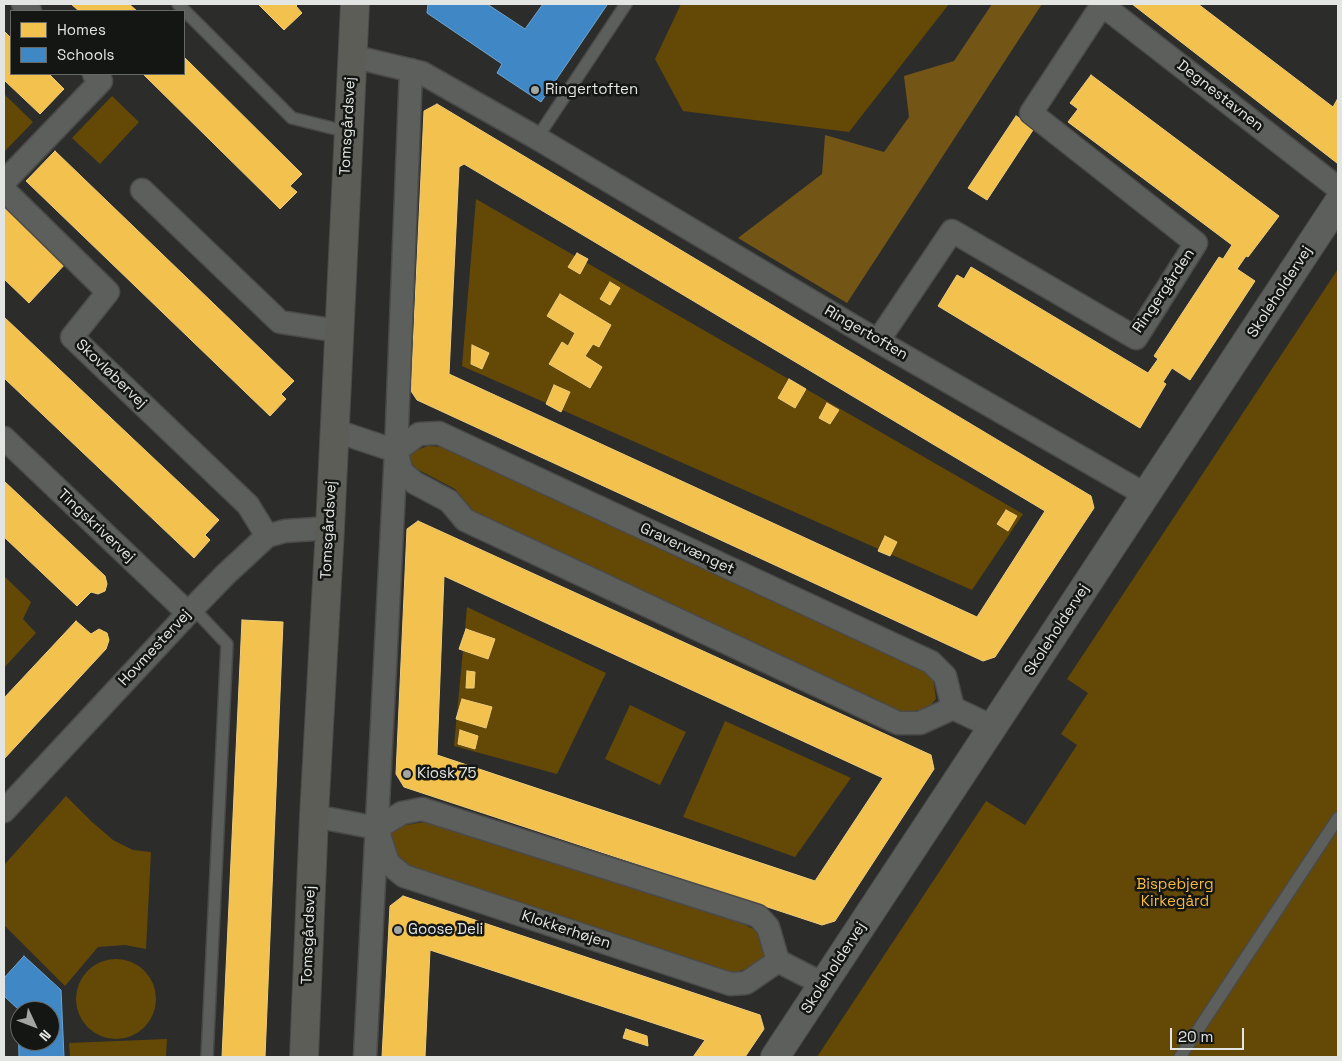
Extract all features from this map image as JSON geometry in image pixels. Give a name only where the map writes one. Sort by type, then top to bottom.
[{"type":"main road","name":"Tomsgårdsvej","points":[[304,1057],[354,4]]},
{"type":"street","name":"Degnestavnen","points":[[1102,4],[1338,188]]},
{"type":"street","name":"Ringergården","points":[[878,341],[952,230],[1136,338],[1196,243],[1031,113],[1102,4]]},
{"type":"street","name":"Ringertoften","points":[[351,56],[422,73],[536,138],[878,341],[1146,495]]},
{"type":"street","points":[[365,1057],[396,451],[411,70]]},
{"type":"street","points":[[4,182],[101,81],[95,75]]},
{"type":"street","name":"Skovløbervej","points":[[4,190],[108,292],[72,337],[248,505],[267,536]]},
{"type":"street","points":[[142,190],[280,322],[339,331]]},
{"type":"street","name":"Skoleholdervej","points":[[775,1057],[1338,203]]},
{"type":"street","points":[[333,430],[396,451]]},
{"type":"street","name":"Gravervænget","points":[[396,451],[419,434],[439,434],[457,442],[931,662],[945,676],[953,708]]},
{"type":"street","name":"Tingskrivervej","points":[[4,438],[190,610]]},
{"type":"street","points":[[396,451],[402,472],[415,483],[449,501],[465,520],[898,723],[920,723],[953,708],[993,726]]},
{"type":"street","points":[[267,536],[285,532],[330,528]]},
{"type":"street","name":"Hovmestervej","points":[[4,811],[190,610],[267,536]]},
{"type":"street","points":[[314,816],[376,828],[402,812],[422,809],[758,916],[768,927],[778,961],[823,984]]},
{"type":"street","name":"Klokkerhøjen","points":[[376,828],[388,863],[404,876],[702,975],[730,984],[746,983],[778,961]]},
{"type":"lane","points":[[536,138],[626,4]]},
{"type":"lane","points":[[185,11],[292,118],[348,132]]},
{"type":"lane","points":[[190,610],[227,644],[207,1057]]},
{"type":"lane","points":[[1180,1057],[1338,818]]},
{"type":"green space","points":[[681,4],[949,4],[849,132],[683,111],[655,59]]},
{"type":"green space","points":[[4,94],[33,122],[4,152]]},
{"type":"green space","points":[[112,96],[139,122],[100,164],[72,138]]},
{"type":"green space","points":[[476,199],[1023,514],[972,590],[462,366]]},
{"type":"green space","name":"Bispebjerg Kirkegård","points":[[1338,269],[1338,1057],[817,1057],[986,801],[1025,825],[1077,745],[1061,734],[1088,693],[1067,679]]},
{"type":"green space","points":[[427,446],[444,447],[922,666],[933,677],[936,699],[926,710],[901,712],[476,514],[455,489],[417,469],[404,456]]},
{"type":"green space","points":[[4,576],[31,602],[23,619],[36,633],[4,668]]},
{"type":"green space","points":[[467,607],[606,673],[557,774],[454,746]]},
{"type":"green space","points":[[630,705],[686,732],[660,785],[605,759]]},
{"type":"green space","points":[[725,721],[851,778],[795,857],[683,817]]},
{"type":"green space","points":[[66,796],[113,840],[133,850],[151,852],[146,949],[125,945],[98,947],[65,986],[4,925],[4,865]]},
{"type":"green space","points":[[425,822],[741,923],[757,931],[766,954],[755,965],[732,974],[412,869],[399,857],[388,834],[406,825]]},
{"type":"green space","points":[[108,959],[124,959],[145,970],[156,991],[156,1007],[145,1028],[124,1039],[108,1039],[94,1033],[82,1021],[76,1007],[76,991],[82,977],[94,965]]},
{"type":"green space","points":[[167,1039],[166,1057],[70,1057],[69,1043]]},
{"type":"shaded area","points":[[992,4],[1042,4],[847,303],[738,238],[822,174],[825,135],[884,152],[909,117],[904,76],[954,61]]},
{"type":"building: Homes","points":[[71,4],[129,4],[136,10],[78,10]]},
{"type":"building: Homes","points":[[258,4],[298,4],[296,6],[302,13],[284,30]]},
{"type":"building: Homes","points":[[1132,4],[1198,4],[1333,107],[1338,98],[1337,163]]},
{"type":"building: Homes","points":[[4,31],[10,37],[10,75],[50,75],[64,89],[40,114],[4,80]]},
{"type":"building: Homes","points":[[185,58],[302,174],[290,186],[297,192],[280,209],[144,75],[185,75]]},
{"type":"building: Homes","points":[[1091,75],[1279,216],[1237,269],[1255,281],[1190,380],[1172,368],[1163,382],[1166,384],[1140,428],[938,306],[957,275],[964,279],[971,267],[1148,373],[1158,359],[1154,356],[1219,257],[1223,259],[1232,245],[1068,122],[1078,109],[1070,103]]},
{"type":"building: Homes","points":[[437,104],[1091,496],[1094,508],[995,657],[983,661],[417,400],[411,391],[424,111]],"holes":[[[464,164],[1045,511],[977,617],[449,374],[459,167]]]},
{"type":"building: Homes","points":[[1016,116],[1035,127],[987,200],[968,188]]},
{"type":"building: Homes","points":[[55,151],[294,381],[281,394],[286,399],[270,416],[26,181]]},
{"type":"building: Homes","points":[[4,204],[67,262],[29,303],[4,279]]},
{"type":"building: Homes","points":[[577,253],[588,259],[580,274],[568,267]]},
{"type":"building: Homes","points":[[610,282],[620,288],[610,305],[600,299]]},
{"type":"building: Homes","points":[[560,294],[611,325],[599,347],[593,344],[585,356],[602,367],[590,388],[549,364],[562,342],[568,346],[575,333],[547,316]]},
{"type":"building: Homes","points":[[4,317],[219,520],[205,535],[210,540],[194,558],[4,378]]},
{"type":"building: Homes","points":[[472,345],[489,353],[482,369],[471,364]]},
{"type":"building: Homes","points":[[789,379],[806,389],[795,408],[778,398]]},
{"type":"building: Homes","points":[[554,385],[570,392],[561,412],[546,404]]},
{"type":"building: Homes","points":[[827,403],[839,410],[830,424],[819,418]]},
{"type":"building: Homes","points":[[4,481],[105,576],[107,584],[105,591],[98,594],[91,592],[77,606],[4,537]]},
{"type":"building: Homes","points":[[1006,510],[1017,516],[1008,531],[997,524]]},
{"type":"building: Homes","points":[[418,521],[931,755],[934,769],[835,921],[822,925],[404,787],[396,774],[407,529]],"holes":[[[444,576],[883,778],[815,881],[437,755]]]},
{"type":"building: Homes","points":[[885,536],[897,542],[890,556],[878,551]]},
{"type":"building: Homes","points":[[242,620],[283,622],[265,1057],[222,1057]]},
{"type":"building: Homes","points":[[76,621],[91,634],[99,629],[107,633],[109,640],[106,649],[4,759],[4,698]]},
{"type":"building: Homes","points":[[466,629],[495,639],[488,659],[459,649]]},
{"type":"building: Homes","points":[[467,671],[475,672],[474,688],[466,688]]},
{"type":"building: Homes","points":[[462,699],[492,707],[486,728],[456,719]]},
{"type":"building: Homes","points":[[460,730],[478,736],[475,749],[458,744]]},
{"type":"building: Homes","points":[[403,896],[760,1015],[764,1029],[745,1057],[693,1057],[705,1040],[430,950],[425,1057],[382,1057],[390,906]]},
{"type":"building: Homes","points":[[626,1029],[647,1036],[648,1046],[623,1038]]},
{"type":"building: Schools","points":[[428,4],[487,4],[525,29],[543,4],[607,5],[541,102],[497,73],[502,64],[427,13]]},
{"type":"building: Schools","points":[[24,956],[61,990],[64,1057],[19,1057],[19,1051],[60,1051],[60,1001],[10,1002],[4,996],[4,978]]},
{"type":"place","name":"Ringertoften","points":[[535,90]]},
{"type":"place","name":"Kiosk 75","points":[[407,774]]},
{"type":"place","name":"Goose Deli","points":[[398,930]]}]
